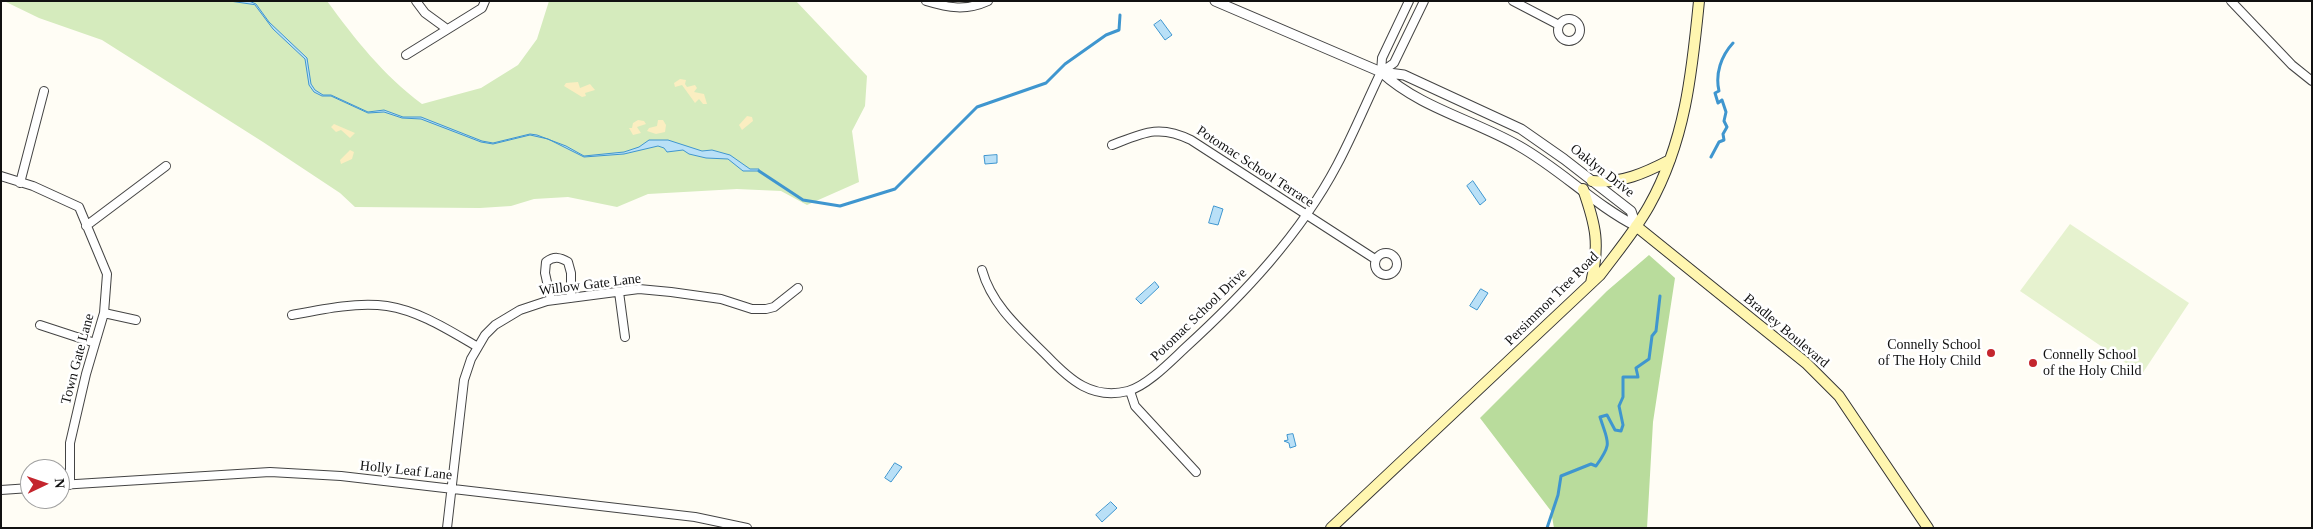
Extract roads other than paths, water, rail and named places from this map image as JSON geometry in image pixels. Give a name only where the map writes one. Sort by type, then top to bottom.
[{"type":"main road","name":"Persimmon Tree Road","points":[[1331,528],[1600,275],[1636,226],[1649,206],[1670,160],[1690,88],[1699,1]]},
{"type":"main road","points":[[1592,180],[1618,180],[1641,176],[1670,160]]},
{"type":"main road","points":[[1583,189],[1595,223],[1597,258],[1590,284]]},
{"type":"main road","name":"Bradley Boulevard","points":[[1636,226],[1806,363],[1839,396],[1928,528]]},
{"type":"street","points":[[416,1],[425,12],[447,29]]},
{"type":"street","points":[[406,55],[482,8],[485,1]]},
{"type":"street","points":[[926,1],[951,8],[974,7],[988,1]]},
{"type":"street","name":"Oaklyn Drive","points":[[1215,1],[1381,72],[1404,75],[1521,130],[1592,180],[1631,211],[1636,226]]},
{"type":"street","points":[[1381,72],[1385,50],[1409,1]]},
{"type":"street","points":[[1381,72],[1394,63],[1424,1]]},
{"type":"street","points":[[1513,1],[1559,25]]},
{"type":"street","points":[[2232,1],[2292,65],[2312,81]]},
{"type":"street","name":"Oaklyn Drive","points":[[1381,72],[1399,89],[1518,145],[1583,189],[1623,220],[1636,226]]},
{"type":"street","name":"Potomac School Drive","points":[[1130,391],[1159,372],[1217,319],[1271,261],[1306,214],[1336,166],[1381,72]]},
{"type":"street","points":[[20,182],[44,92]]},
{"type":"street","name":"Potomac School Terrace","points":[[1112,145],[1150,131],[1177,133],[1191,140],[1376,259]]},
{"type":"street","points":[[86,226],[166,166]]},
{"type":"street","name":"Town Gate Lane","points":[[1,176],[20,182],[78,208],[107,274],[104,313],[86,374],[70,443],[70,459]]},
{"type":"street","points":[[551,300],[545,273],[546,262],[552,258],[561,257],[568,262],[571,273],[571,298]]},
{"type":"street","points":[[982,270],[986,286],[998,305],[1067,377],[1085,390],[1094,392],[1130,391],[1135,406],[1196,472]]},
{"type":"street","name":"Willow Gate Lane","points":[[447,528],[464,380],[478,346],[485,335],[504,318],[520,310],[551,300],[639,289],[721,299],[752,309],[766,309],[774,307],[798,288]]},
{"type":"street","points":[[619,292],[625,337]]},
{"type":"street","points":[[292,315],[338,306],[388,306],[430,320],[478,346]]},
{"type":"street","points":[[104,313],[136,320]]},
{"type":"street","points":[[40,326],[95,343]]},
{"type":"street","name":"Holly Leaf Lane","points":[[70,485],[270,472],[341,476],[695,517],[747,528]]},
{"type":"street","points":[[1,490],[20,489]]},
{"type":"water","points":[[230,1],[249,1],[256,4],[269,22],[307,58],[311,84],[315,90],[323,95],[331,95],[368,112],[384,110],[403,117],[421,117],[482,141],[493,143],[530,134],[547,139],[530,135],[493,144],[481,142],[421,119],[402,118],[384,112],[368,113],[331,96],[322,96],[314,92],[309,85],[305,59],[273,29],[255,5]]},
{"type":"water","points":[[1161,20],[1172,35],[1165,40],[1154,25]]},
{"type":"water","points":[[549,140],[566,146],[584,156],[624,152],[639,147],[649,140],[668,140],[702,151],[712,150],[730,155],[750,169],[759,169],[759,171],[743,171],[728,159],[706,158],[689,154],[683,150],[667,152],[664,148],[658,146],[624,154],[584,157]]},
{"type":"water","points":[[997,155],[997,163],[985,164],[984,156]]},
{"type":"water","points":[[1473,181],[1486,200],[1480,205],[1467,186]]},
{"type":"water","points":[[1214,206],[1223,209],[1218,225],[1209,223]]},
{"type":"water","points":[[1155,282],[1159,287],[1141,304],[1136,299]]},
{"type":"water","points":[[1481,289],[1488,293],[1477,310],[1470,306]]},
{"type":"water","points":[[1293,434],[1296,446],[1290,448],[1289,443],[1284,441],[1288,440],[1287,435]]},
{"type":"water","points":[[895,463],[902,467],[891,482],[885,478]]},
{"type":"water","points":[[1111,502],[1117,508],[1102,522],[1096,515]]},
{"type":"waterway","points":[[759,171],[803,200],[840,206],[895,189],[977,107],[1046,83],[1065,64],[1106,35],[1119,30],[1120,15]]},
{"type":"waterway","points":[[1711,157],[1719,142],[1724,140],[1723,134],[1727,127],[1724,121],[1726,112],[1722,100],[1718,103],[1715,93],[1719,91],[1718,78],[1720,66],[1725,54],[1733,43]]},
{"type":"waterway","points":[[1547,528],[1558,495],[1561,476],[1591,464],[1596,466],[1605,452],[1607,438],[1600,417],[1607,415],[1615,430],[1621,431],[1623,425],[1619,406],[1623,397],[1623,377],[1638,377],[1636,368],[1649,359],[1652,336],[1656,331],[1660,296]]},
{"type":"place","name":"Connelly School of The Holy Child","points":[[1991,353]]},
{"type":"place","name":"Connelly School of the Holy Child","points":[[2033,363]]}]
